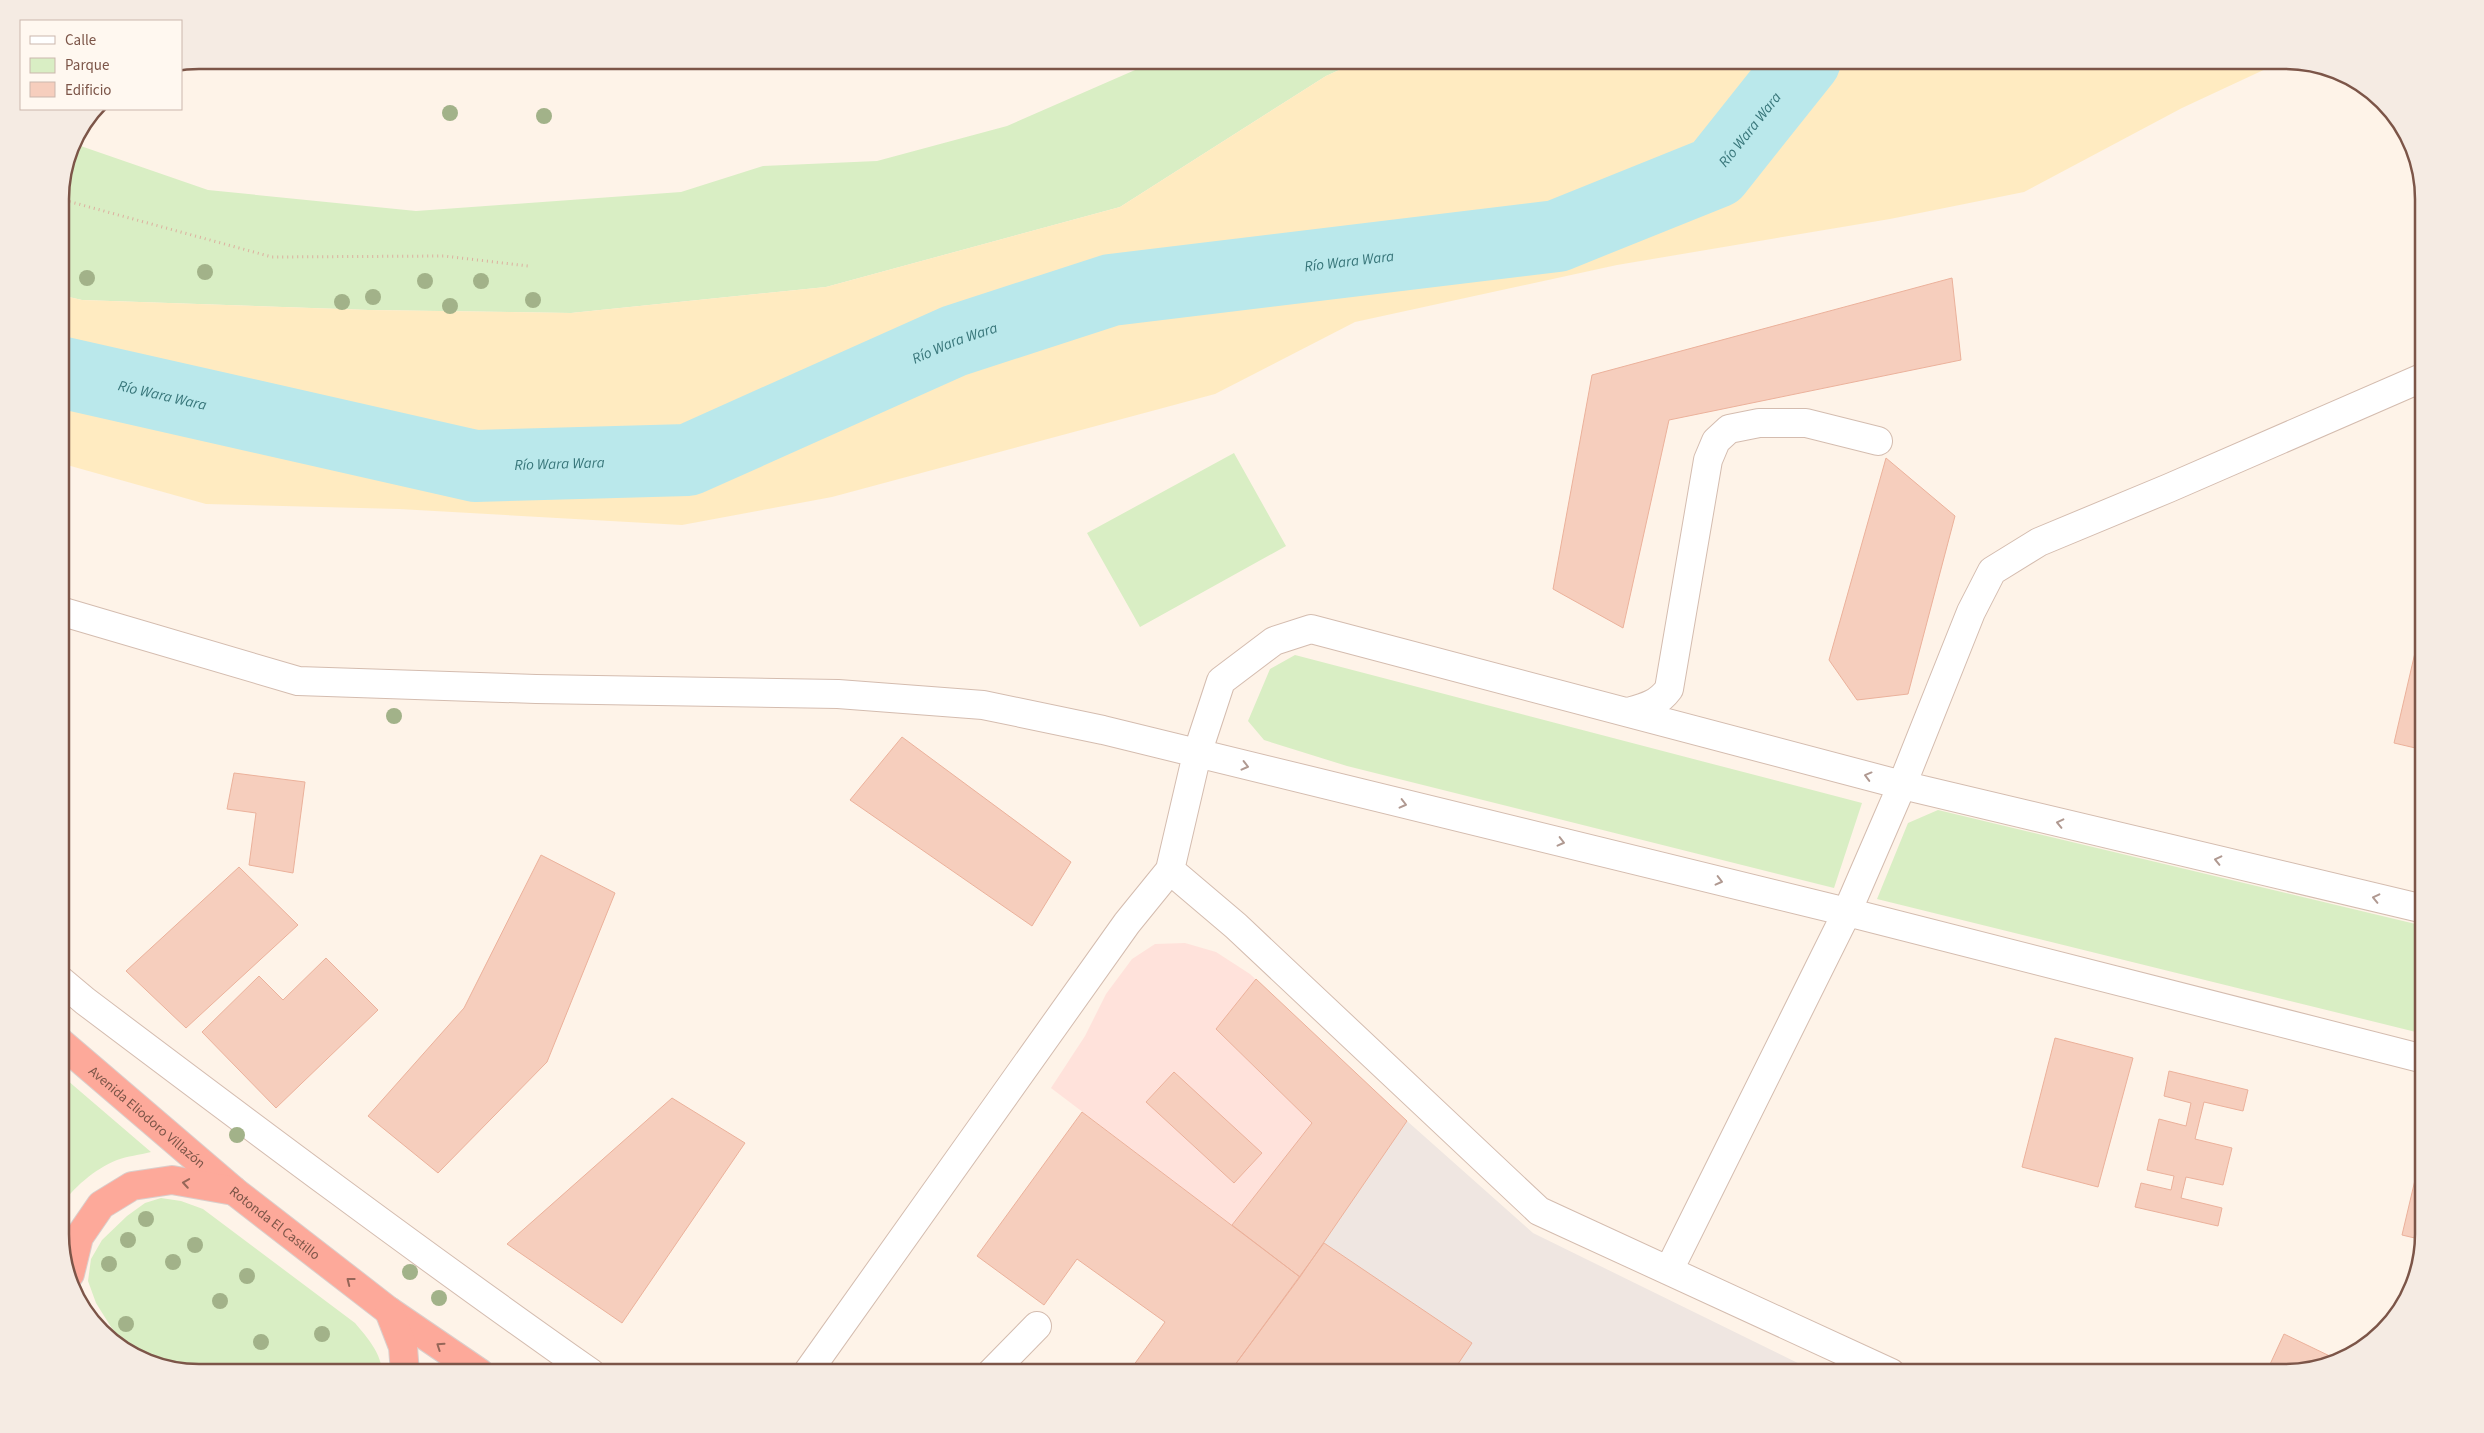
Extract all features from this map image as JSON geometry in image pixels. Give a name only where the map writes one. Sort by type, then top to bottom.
[{"type":"highway","name":"Avenida Eliodoro Villazón","points":[[69,1050],[234,1191]]},
{"type":"highway","name":"Rotonda El Castillo","points":[[72,1264],[79,1237],[101,1205],[132,1186],[172,1180],[234,1191],[389,1311]]},
{"type":"highway","points":[[389,1311],[402,1347],[403,1364]]},
{"type":"highway","points":[[389,1311],[467,1364]]},
{"type":"street","points":[[1669,1270],[1847,912],[1902,785],[1971,612],[1992,571],[2039,542],[2169,488],[2415,381]]},
{"type":"street","points":[[1628,712],[1650,706],[1661,700],[1668,689],[1708,460],[1716,441],[1730,429],[1759,423],[1806,423],[1878,440]]},
{"type":"street","points":[[69,614],[298,681],[536,689],[838,694],[982,705],[1103,730],[1847,912],[2415,1057]]},
{"type":"street","points":[[813,1364],[1127,923],[1170,870],[1197,754],[1220,681],[1274,642],[1311,629],[1902,785],[2415,907]]},
{"type":"street","points":[[1170,870],[1236,926],[1539,1211],[1872,1364]]},
{"type":"street","points":[[69,988],[294,1158],[483,1297],[579,1364]]},
{"type":"street","points":[[1000,1364],[1037,1326]]},
{"type":"path","points":[[69,201],[272,257],[444,256],[528,266]]},
{"type":"shaded area","points":[[1185,943],[1216,952],[1250,974],[1407,1121],[1300,1277],[1051,1088],[1085,1036],[1106,994],[1132,959],[1155,944]]},
{"type":"shaded area","points":[[1407,1121],[1533,1233],[1800,1364],[1236,1364],[1300,1277]]},
{"type":"green space","points":[[1137,69],[1341,69],[1326,76],[1120,207],[826,287],[571,313],[369,310],[82,300],[69,297],[69,190],[73,165],[80,146],[208,190],[416,211],[681,192],[763,166],[877,161],[1007,126]]},
{"type":"green space","points":[[1234,453],[1286,546],[1140,627],[1087,533]]},
{"type":"green space","points":[[1295,655],[1862,803],[1834,888],[1347,766],[1264,740],[1248,721],[1270,669]]},
{"type":"green space","points":[[1938,810],[2415,924],[2415,1032],[1877,899],[1908,823]]},
{"type":"green space","points":[[69,1082],[151,1152],[121,1159],[100,1168],[69,1196]]},
{"type":"green space","points":[[161,1198],[181,1201],[203,1209],[355,1323],[369,1340],[377,1353],[380,1364],[181,1363],[149,1354],[120,1338],[96,1303],[88,1281],[91,1259],[102,1240],[127,1216],[145,1203]]},
{"type":"sand","points":[[1341,69],[2266,69],[2182,108],[2024,192],[1890,219],[1617,265],[1355,322],[1215,394],[832,497],[682,525],[399,509],[206,504],[69,466],[69,297],[82,300],[369,310],[571,313],[826,287],[1120,207],[1326,76]]},
{"type":"building","points":[[1952,278],[1961,360],[1669,420],[1623,628],[1553,589],[1592,375]]},
{"type":"building","points":[[1886,458],[1955,516],[1908,694],[1857,700],[1829,660]]},
{"type":"building","points":[[2415,653],[2415,748],[2394,743]]},
{"type":"building","points":[[902,737],[1071,862],[1032,926],[850,800]]},
{"type":"building","points":[[234,773],[305,782],[293,873],[249,865],[256,813],[227,809]]},
{"type":"building","points":[[541,855],[615,893],[547,1062],[438,1173],[368,1116],[464,1008]]},
{"type":"building","points":[[239,867],[298,925],[186,1028],[126,971]]},
{"type":"building","points":[[326,958],[378,1010],[276,1108],[202,1032],[259,976],[283,1000]]},
{"type":"building","points":[[1256,979],[1407,1121],[1300,1277],[1232,1225],[1312,1123],[1216,1029]]},
{"type":"building","points":[[2055,1038],[2133,1058],[2098,1187],[2022,1167]]},
{"type":"building","points":[[2169,1071],[2248,1090],[2243,1111],[2204,1102],[2195,1139],[2232,1148],[2223,1185],[2186,1177],[2181,1198],[2222,1208],[2218,1226],[2135,1207],[2141,1183],[2171,1190],[2174,1176],[2147,1170],[2159,1119],[2186,1126],[2191,1103],[2164,1096]]},
{"type":"building","points":[[1174,1072],[1262,1153],[1234,1183],[1146,1102]]},
{"type":"building","points":[[672,1098],[745,1143],[622,1323],[507,1244]]},
{"type":"building","points":[[1082,1112],[1300,1277],[1236,1364],[1135,1364],[1165,1322],[1077,1259],[1044,1305],[977,1256]]},
{"type":"building","points":[[2415,1180],[2415,1238],[2402,1235]]},
{"type":"building","points":[[1324,1243],[1472,1343],[1458,1364],[1236,1364]]},
{"type":"building","points":[[2284,1334],[2330,1356],[2303,1363],[2270,1364]]},
{"type":"waterway","name":"Río Wara Wara","points":[[69,374],[475,466],[688,460],[954,341],[1111,290],[1557,236],[1716,172],[1798,69]]}]
